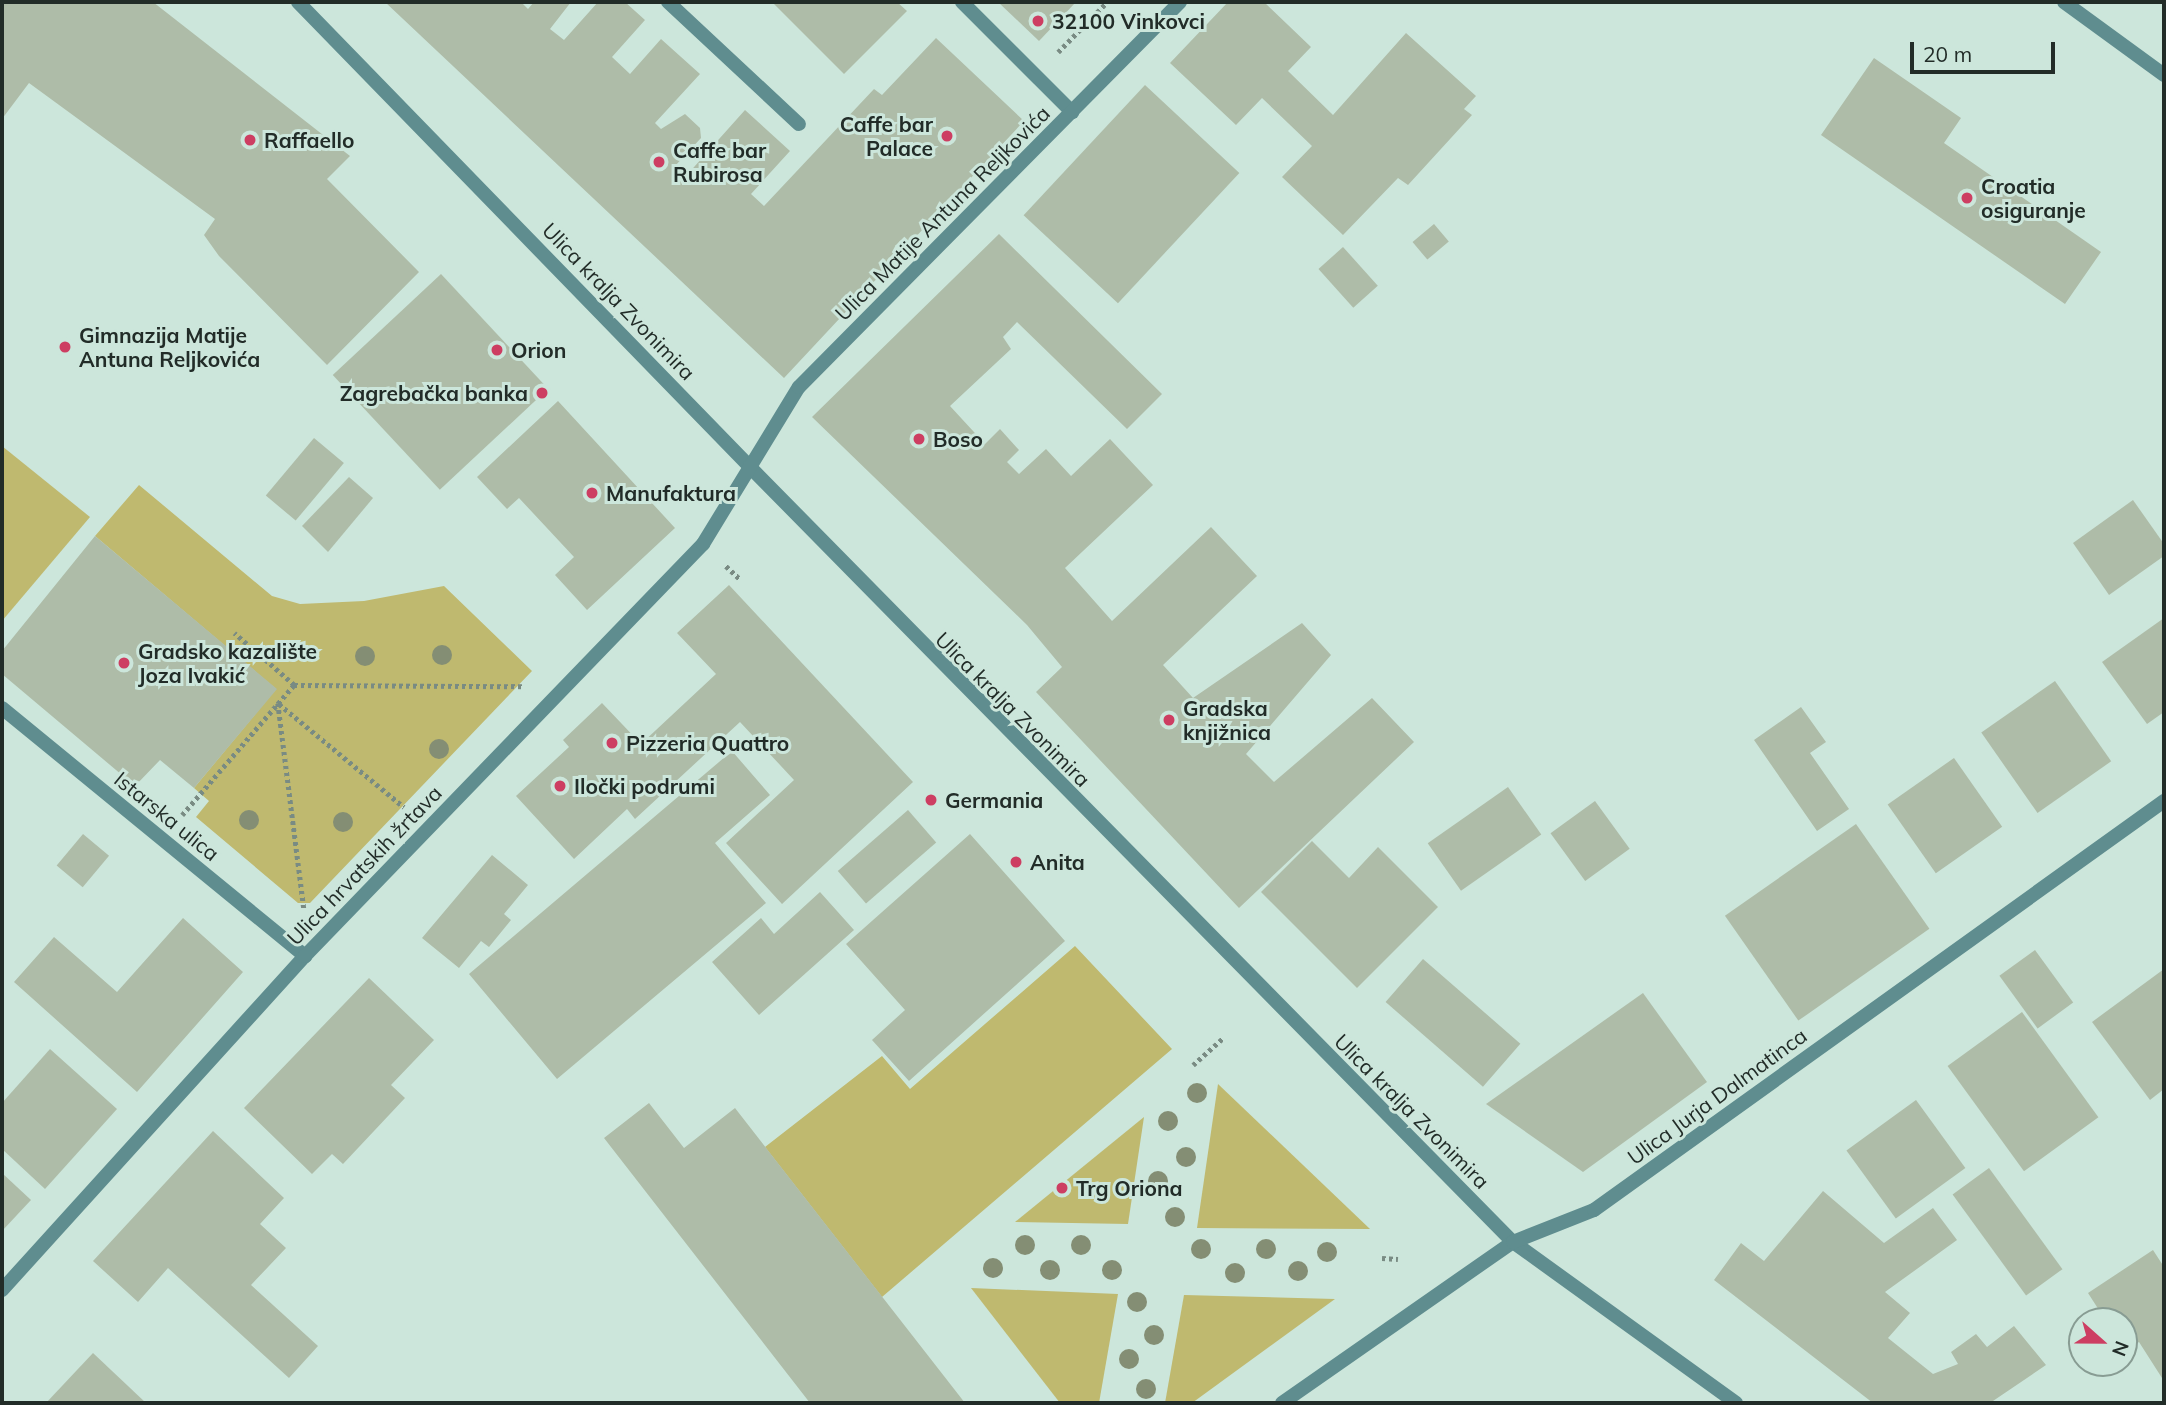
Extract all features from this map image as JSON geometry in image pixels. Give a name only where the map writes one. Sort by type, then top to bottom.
[{"type":"street","name":"Ulica kralja Zvonimira","points":[[298,2],[749,466],[1513,1242],[1736,1403]]},
{"type":"street","points":[[667,2],[799,124]]},
{"type":"street","points":[[962,2],[1072,112]]},
{"type":"street","name":"Ulica Matije Antuna Reljkovića","points":[[749,466],[799,387],[1180,2]]},
{"type":"street","points":[[2064,2],[2164,75]]},
{"type":"street","name":"Ulica hrvatskih žrtava","points":[[2,1290],[305,956],[703,544],[749,466]]},
{"type":"street","name":"Istarska ulica","points":[[2,708],[305,956]]},
{"type":"street","name":"Ulica Jurja Dalmatinca","points":[[1282,1403],[1513,1242],[1594,1210],[2164,801]]},
{"type":"path","points":[[1035,75],[1107,2]]},
{"type":"path","points":[[234,632],[294,685],[533,686]]},
{"type":"path","points":[[162,839],[294,685]]},
{"type":"path","points":[[278,703],[413,814]]},
{"type":"path","points":[[278,703],[305,914]]},
{"type":"path","points":[[1193,1065],[1222,1039]]},
{"type":"path","points":[[1382,1258],[1398,1259]]},
{"type":"shaded area","points":[[2,446],[90,517],[2,621]]},
{"type":"shaded area","points":[[139,485],[272,596],[300,604],[364,601],[444,586],[532,671],[310,903],[298,903],[196,817],[209,801],[194,788],[276,689],[95,536]]},
{"type":"shaded area","points":[[1075,946],[1172,1049],[882,1297],[765,1147],[882,1056],[910,1089]]},
{"type":"shaded area","points":[[1218,1084],[1370,1229],[1197,1228]]},
{"type":"shaded area","points":[[1144,1117],[1128,1224],[1015,1222]]},
{"type":"shaded area","points":[[971,1288],[1118,1294],[1099,1403],[1060,1403]]},
{"type":"shaded area","points":[[1184,1295],[1335,1299],[1192,1403],[1165,1403]]},
{"type":"building","points":[[2,2],[153,2],[350,156],[327,179],[419,272],[327,365],[219,256],[204,235],[215,219],[29,83],[2,119]]},
{"type":"building","points":[[385,2],[521,2],[528,9],[534,2],[571,2],[550,29],[564,40],[598,2],[625,2],[645,20],[612,57],[630,74],[661,39],[700,74],[655,123],[661,129],[685,114],[700,128],[701,138],[675,166],[686,176],[745,110],[790,151],[751,194],[764,206],[874,89],[882,95],[936,38],[1024,121],[784,378]]},
{"type":"building","points":[[772,2],[897,2],[907,11],[844,74]]},
{"type":"building","name":"32100 Vinkovci","points":[[998,2],[1076,2],[1039,41]]},
{"type":"building","points":[[1228,2],[1264,2],[1311,47],[1288,71],[1333,115],[1406,33],[1476,96],[1464,109],[1472,115],[1408,185],[1398,178],[1343,235],[1282,177],[1312,146],[1262,98],[1236,125],[1170,63]]},
{"type":"building","name":"Croatia osiguranje","points":[[1874,58],[1961,118],[1944,143],[2101,252],[2065,304],[1821,135]]},
{"type":"building","points":[[1145,85],[1239,173],[1118,303],[1024,215]]},
{"type":"building","points":[[1434,224],[1449,242],[1427,260],[1413,242]]},
{"type":"building","points":[[999,234],[1162,394],[1127,429],[1017,322],[1003,337],[1011,349],[950,406],[985,444],[1000,429],[1019,450],[1007,462],[1019,474],[1046,449],[1071,476],[1110,439],[1153,485],[1065,568],[1112,621],[1211,527],[1257,576],[1163,665],[1193,698],[1302,623],[1331,655],[1246,754],[1274,782],[1372,698],[1414,742],[1239,908],[1036,692],[1062,667],[1027,625],[812,417]]},
{"type":"building","points":[[1343,247],[1378,286],[1353,308],[1318,269]]},
{"type":"building","points":[[441,274],[548,389],[440,490],[333,375]]},
{"type":"building","points":[[558,401],[675,528],[587,610],[555,575],[574,557],[519,498],[507,509],[477,477]]},
{"type":"building","points":[[314,438],[344,463],[296,521],[266,495]]},
{"type":"building","points":[[349,477],[373,498],[328,552],[302,526]]},
{"type":"building","points":[[2133,500],[2164,544],[2164,556],[2109,595],[2073,543]]},
{"type":"building","name":"Gradsko kazalište Joza Ivakić","points":[[95,536],[277,689],[194,788],[160,760],[135,786],[2,674],[2,651]]},
{"type":"building","points":[[729,585],[913,782],[782,904],[726,843],[794,780],[740,722],[635,819],[627,809],[574,859],[516,796],[569,747],[563,740],[602,703],[641,744],[716,674],[677,633]]},
{"type":"building","points":[[2164,618],[2164,712],[2147,724],[2102,662]]},
{"type":"building","points":[[2055,681],[2111,761],[2037,813],[1981,733]]},
{"type":"building","points":[[1801,707],[1826,742],[1810,753],[1849,809],[1817,831],[1754,740]]},
{"type":"building","points":[[732,751],[770,795],[715,843],[766,903],[557,1079],[469,974]]},
{"type":"building","points":[[1954,758],[2002,827],[1936,873],[1888,804]]},
{"type":"building","points":[[1508,787],[1541,835],[1461,891],[1428,843]]},
{"type":"building","points":[[1595,801],[1630,849],[1585,881],[1551,833]]},
{"type":"building","points":[[908,810],[936,842],[866,903],[838,871]]},
{"type":"building","points":[[1856,824],[1929,929],[1798,1021],[1725,916]]},
{"type":"building","points":[[83,834],[109,856],[83,887],[57,865]]},
{"type":"building","points":[[970,834],[1065,941],[909,1081],[872,1040],[905,1010],[846,944]]},
{"type":"building","points":[[1312,841],[1349,878],[1378,847],[1438,907],[1357,988],[1261,892]]},
{"type":"building","points":[[492,855],[528,885],[504,914],[511,920],[489,947],[481,941],[459,968],[422,938]]},
{"type":"building","points":[[820,892],[854,930],[759,1015],[712,962],[761,918],[774,934]]},
{"type":"building","points":[[183,918],[243,972],[137,1092],[14,982],[54,937],[117,992]]},
{"type":"building","points":[[2035,950],[2073,1003],[2038,1028],[1999,976]]},
{"type":"building","points":[[1423,959],[1520,1044],[1483,1087],[1386,1002]]},
{"type":"building","points":[[2164,969],[2164,1089],[2150,1100],[2092,1022]]},
{"type":"building","points":[[369,978],[434,1040],[391,1085],[405,1098],[343,1164],[332,1154],[312,1174],[244,1108]]},
{"type":"building","points":[[1643,993],[1707,1082],[1583,1172],[1486,1104]]},
{"type":"building","points":[[2022,1012],[2098,1117],[2024,1171],[1948,1066]]},
{"type":"building","points":[[50,1049],[117,1109],[45,1189],[2,1149],[2,1103]]},
{"type":"building","points":[[1916,1100],[1965,1168],[1896,1219],[1846,1151]]},
{"type":"building","points":[[649,1103],[684,1148],[735,1108],[965,1403],[810,1403],[604,1138]]},
{"type":"building","points":[[213,1131],[284,1198],[260,1224],[286,1248],[251,1285],[318,1346],[289,1378],[168,1268],[138,1302],[93,1261]]},
{"type":"building","points":[[1989,1168],[2062,1269],[2026,1296],[1953,1194]]},
{"type":"building","points":[[2,1173],[31,1200],[2,1231]]},
{"type":"building","points":[[1823,1191],[1884,1243],[1933,1208],[1957,1240],[1885,1292],[1910,1313],[1888,1338],[1933,1374],[1958,1364],[1951,1352],[1976,1334],[1987,1347],[2014,1326],[2046,1365],[1990,1403],[1873,1403],[1714,1280],[1741,1243],[1764,1261]]},
{"type":"building","points":[[2153,1250],[2164,1267],[2162,1378],[2138,1343],[2138,1307],[2097,1307],[2088,1293]]},
{"type":"building","points":[[93,1353],[146,1403],[46,1403]]},
{"type":"place","name":"32100 Vinkovci","points":[[1038,21]]},
{"type":"place","name":"Caffe bar Palace","points":[[947,136]]},
{"type":"place","name":"Raffaello","points":[[250,140]]},
{"type":"place","name":"Caffe bar Rubirosa","points":[[659,162]]},
{"type":"place","name":"Croatia osiguranje","points":[[1967,198]]},
{"type":"place","name":"Gimnazija Matije Antuna Reljkovića","points":[[65,347]]},
{"type":"place","name":"Orion","points":[[497,350]]},
{"type":"place","name":"Zagrebačka banka","points":[[542,393]]},
{"type":"place","name":"Boso","points":[[919,439]]},
{"type":"place","name":"Manufaktura","points":[[592,493]]},
{"type":"place","name":"Gradsko kazalište Joza Ivakić","points":[[124,663]]},
{"type":"place","name":"Gradska knjižnica","points":[[1169,720]]},
{"type":"place","name":"Pizzeria Quattro","points":[[612,743]]},
{"type":"place","name":"Iločki podrumi","points":[[560,786]]},
{"type":"place","name":"Germania","points":[[931,800]]},
{"type":"place","name":"Anita","points":[[1016,862]]},
{"type":"place","name":"Trg Oriona","points":[[1062,1188]]}]
